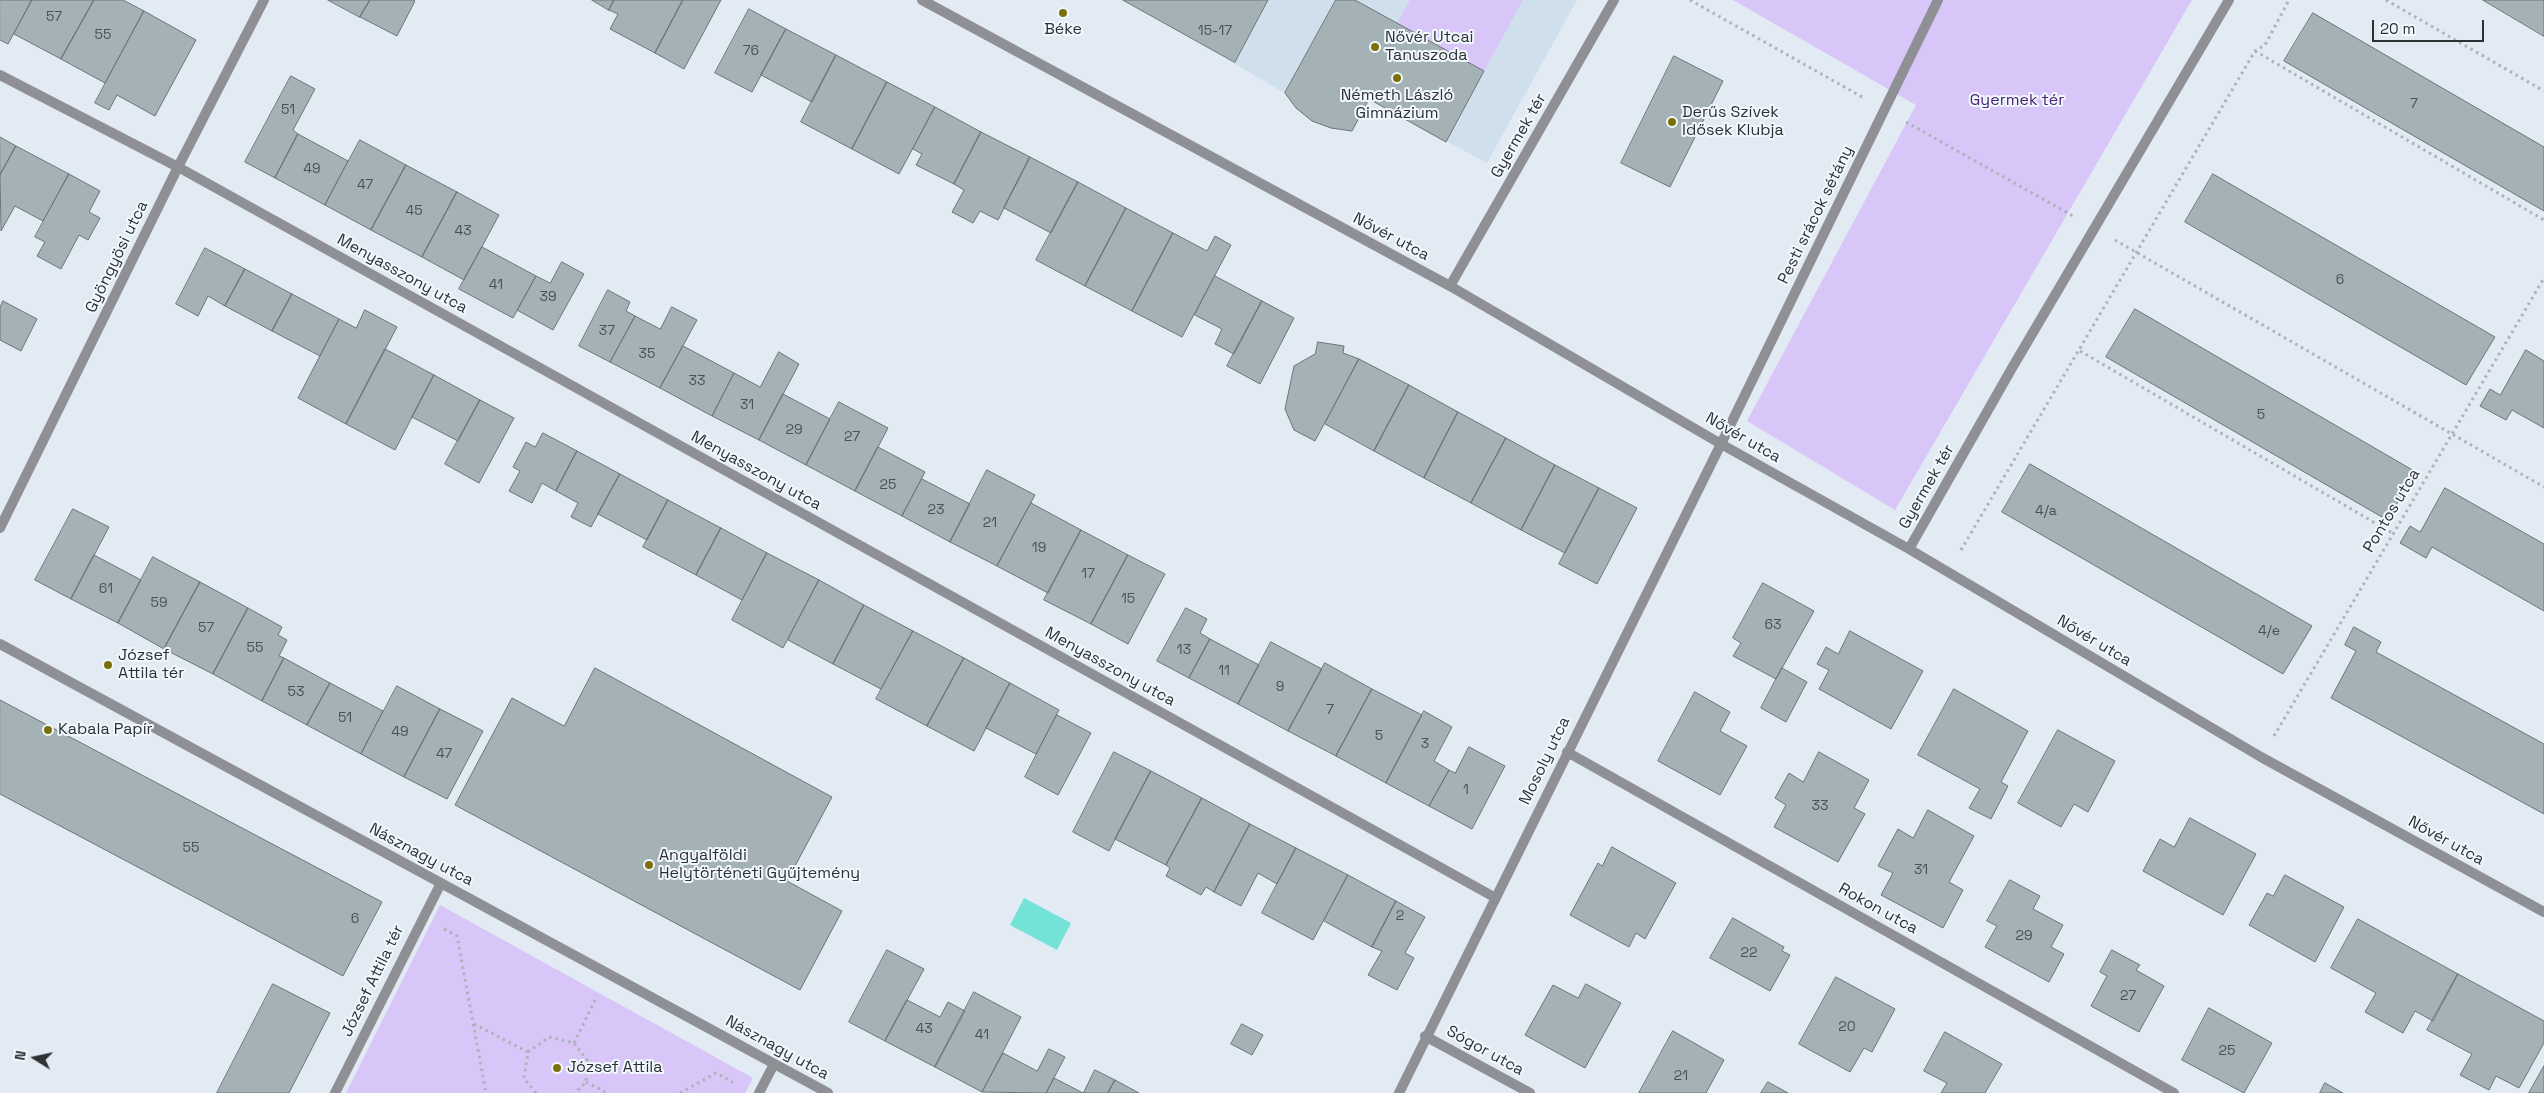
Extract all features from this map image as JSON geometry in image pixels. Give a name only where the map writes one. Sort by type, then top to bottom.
[{"type":"street","name":"Gyöngyösi utca","points":[[0,528],[178,167],[264,0]]},
{"type":"street","name":"Nővér utca","points":[[922,0],[1450,286],[1721,444],[1909,549],[2261,757],[2544,912]]},
{"type":"street","name":"Gyermek tér","points":[[1450,286],[1614,0]]},
{"type":"street","name":"Pesti srácok sétány","points":[[1721,444],[1938,0]]},
{"type":"street","name":"Gyermek tér","points":[[1909,549],[2228,0]]},
{"type":"street","name":"Menyasszony utca","points":[[0,75],[178,167],[1494,897]]},
{"type":"street","name":"Mosoly utca","points":[[1399,1093],[1425,1036],[1721,444]]},
{"type":"street","name":"Násznagy utca","points":[[0,644],[828,1093]]},
{"type":"street","name":"Rokon utca","points":[[1567,752],[2174,1093]]},
{"type":"street","name":"József Attila tér","points":[[335,1093],[422,917],[441,883]]},
{"type":"street","name":"Sógor utca","points":[[1425,1036],[1530,1093]]},
{"type":"street","points":[[759,1093],[774,1064]]},
{"type":"path","points":[[1948,572],[2255,52],[2265,45],[2289,0]]},
{"type":"path","points":[[2386,0],[2544,91]]},
{"type":"path","points":[[2255,52],[2544,220]]},
{"type":"path","points":[[2095,228],[2544,487]]},
{"type":"path","name":"Pontos utca","points":[[2261,757],[2542,285],[2544,278]]},
{"type":"path","points":[[2080,351],[2394,534]]},
{"type":"path","points":[[422,917],[457,936],[486,1093]]},
{"type":"path","points":[[574,1043],[608,974]]},
{"type":"path","points":[[474,1024],[528,1052]]},
{"type":"path","points":[[536,1093],[524,1078],[528,1052],[549,1037],[574,1043],[587,1060],[586,1082],[575,1093]]},
{"type":"path","points":[[680,1093],[716,1073],[738,1085]]},
{"type":"path","points":[[586,1082],[607,1093]]},
{"type":"shaded area","name":"Németh László Gimnázium","points":[[1123,0],[1577,0],[1487,163],[1369,99],[1352,131],[1331,128],[1312,121],[1296,108],[1285,93]]},
{"type":"shaded area","points":[[1024,898],[1071,923],[1057,950],[1010,925]]},
{"type":"green space","points":[[1410,0],[1523,0],[1484,71],[1397,23]]},
{"type":"green space","name":"Gyermek tér","points":[[1733,0],[2192,0],[1895,510],[1747,421],[1916,105]]},
{"type":"green space","points":[[440,905],[753,1078],[745,1093],[346,1093]]},
{"type":"building","points":[[0,0],[32,0],[8,44],[0,40]]},
{"type":"building","points":[[32,0],[94,0],[61,59],[14,34]]},
{"type":"building","points":[[94,0],[123,0],[144,11],[105,83],[61,59]]},
{"type":"building","points":[[328,0],[370,0],[360,17]]},
{"type":"building","points":[[370,0],[415,1],[397,36],[360,17]]},
{"type":"building","points":[[592,0],[614,0],[609,10]]},
{"type":"building","points":[[614,0],[683,0],[655,53],[610,29],[618,14],[609,10]]},
{"type":"building","points":[[683,0],[721,0],[684,69],[655,53]]},
{"type":"building","points":[[1123,0],[1268,0],[1235,62]]},
{"type":"building","name":"Nővér Utcai Tanuszoda","points":[[1336,0],[1355,0],[1484,71],[1446,142],[1369,99],[1352,131],[1331,128],[1312,121],[1296,108],[1285,93]]},
{"type":"building","points":[[2483,0],[2544,0],[2544,36]]},
{"type":"building","points":[[749,9],[786,29],[752,92],[715,73]]},
{"type":"building","points":[[144,11],[196,40],[155,116],[117,95],[109,110],[95,103]]},
{"type":"building","points":[[2313,13],[2544,147],[2544,211],[2284,61]]},
{"type":"building","points":[[786,29],[836,55],[812,102],[761,75]]},
{"type":"building","points":[[836,55],[887,82],[852,149],[801,122]]},
{"type":"building","name":"Derűs Szívek Idősek Klubja","points":[[1674,56],[1723,81],[1670,187],[1621,163]]},
{"type":"building","points":[[291,76],[315,89],[293,130],[298,134],[275,178],[245,162]]},
{"type":"building","points":[[887,82],[935,107],[899,174],[852,149]]},
{"type":"building","points":[[935,107],[981,132],[954,184],[916,165],[922,154],[913,149]]},
{"type":"building","points":[[981,132],[1030,157],[998,220],[980,211],[973,223],[952,212],[964,190],[954,184]]},
{"type":"building","points":[[298,134],[348,161],[325,205],[275,178]]},
{"type":"building","points":[[0,137],[16,146],[0,175]]},
{"type":"building","points":[[360,140],[406,165],[371,230],[325,205]]},
{"type":"building","points":[[16,146],[69,174],[43,221],[15,206],[1,231],[0,175]]},
{"type":"building","points":[[1030,157],[1078,182],[1051,233],[1004,208]]},
{"type":"building","points":[[406,165],[457,192],[422,257],[371,230]]},
{"type":"building","points":[[69,174],[100,191],[89,212],[100,218],[88,240],[79,235],[61,269],[37,256],[45,242],[35,237]]},
{"type":"building","points":[[2213,174],[2495,337],[2466,385],[2185,222]]},
{"type":"building","points":[[1078,182],[1126,208],[1085,286],[1036,260]]},
{"type":"building","points":[[457,192],[499,215],[464,280],[422,257]]},
{"type":"building","points":[[1126,208],[1173,233],[1132,311],[1085,286]]},
{"type":"building","points":[[1173,233],[1207,251],[1215,236],[1231,245],[1182,337],[1132,311]]},
{"type":"building","points":[[482,247],[536,276],[513,318],[459,289]]},
{"type":"building","points":[[205,248],[245,269],[225,306],[208,296],[198,316],[176,304]]},
{"type":"building","points":[[562,262],[584,274],[553,330],[517,310],[536,276],[550,283]]},
{"type":"building","points":[[245,269],[292,294],[272,331],[225,306]]},
{"type":"building","points":[[1215,276],[1262,301],[1234,354],[1215,344],[1222,329],[1195,315]]},
{"type":"building","points":[[608,290],[630,302],[626,311],[635,316],[610,362],[579,346]]},
{"type":"building","points":[[292,294],[339,319],[320,356],[272,331]]},
{"type":"building","points":[[3,301],[37,319],[21,351],[0,340],[0,308]]},
{"type":"building","points":[[1262,301],[1294,318],[1260,384],[1227,366]]},
{"type":"building","points":[[672,307],[697,320],[660,388],[610,362],[635,316],[660,329]]},
{"type":"building","points":[[2135,309],[2416,472],[2387,520],[2106,357]]},
{"type":"building","points":[[365,310],[397,327],[346,424],[298,398],[339,319],[356,328]]},
{"type":"building","points":[[1318,342],[1344,346],[1343,353],[1359,359],[1315,441],[1294,430],[1285,409],[1294,366],[1315,354]]},
{"type":"building","points":[[683,346],[734,373],[712,416],[660,388]]},
{"type":"building","points":[[385,349],[434,375],[395,450],[346,424]]},
{"type":"building","points":[[2526,350],[2544,361],[2544,428],[2512,410],[2506,420],[2480,406],[2490,389],[2500,395]]},
{"type":"building","points":[[779,352],[799,364],[759,440],[712,416],[734,373],[760,387]]},
{"type":"building","points":[[1359,359],[1409,385],[1374,451],[1325,424]]},
{"type":"building","points":[[434,375],[480,400],[458,441],[412,417]]},
{"type":"building","points":[[1409,385],[1458,412],[1424,478],[1374,451]]},
{"type":"building","points":[[783,394],[830,419],[806,465],[759,440]]},
{"type":"building","points":[[480,400],[514,418],[479,483],[445,464]]},
{"type":"building","points":[[839,402],[888,428],[855,491],[806,465]]},
{"type":"building","points":[[1458,412],[1506,438],[1471,503],[1424,478]]},
{"type":"building","points":[[543,433],[577,451],[556,491],[542,483],[532,503],[509,491],[520,471],[513,467],[526,442],[535,447]]},
{"type":"building","points":[[1506,438],[1555,465],[1521,530],[1471,503]]},
{"type":"building","points":[[878,447],[925,472],[902,516],[855,491]]},
{"type":"building","points":[[577,451],[620,474],[591,527],[571,517],[578,503],[556,491]]},
{"type":"building","points":[[2030,464],[2312,626],[2283,674],[2002,512]]},
{"type":"building","points":[[1555,465],[1599,488],[1565,553],[1521,530]]},
{"type":"building","points":[[987,470],[1035,495],[997,566],[950,542]]},
{"type":"building","points":[[620,474],[668,500],[647,540],[598,514]]},
{"type":"building","points":[[922,479],[970,504],[950,542],[902,516]]},
{"type":"building","points":[[1599,488],[1637,508],[1597,584],[1559,564]]},
{"type":"building","points":[[2445,488],[2544,544],[2544,611],[2432,547],[2426,558],[2400,543],[2410,526],[2420,532]]},
{"type":"building","points":[[668,500],[721,528],[696,575],[643,547]]},
{"type":"building","points":[[1031,503],[1081,530],[1048,593],[997,566]]},
{"type":"building","points":[[73,509],[109,527],[71,599],[35,580]]},
{"type":"building","points":[[721,528],[767,553],[742,600],[696,575]]},
{"type":"building","points":[[1081,530],[1128,555],[1091,624],[1044,600]]},
{"type":"building","points":[[767,553],[819,580],[783,648],[732,620]]},
{"type":"building","points":[[94,555],[141,580],[118,623],[71,599]]},
{"type":"building","points":[[1128,555],[1165,574],[1128,644],[1091,624]]},
{"type":"building","points":[[153,557],[200,582],[164,649],[118,623]]},
{"type":"building","points":[[819,580],[864,605],[833,664],[788,640]]},
{"type":"building","points":[[200,582],[248,608],[213,674],[164,649]]},
{"type":"building","points":[[1763,583],[1814,611],[1776,679],[1733,656],[1741,643],[1733,638]]},
{"type":"building","points":[[864,605],[913,631],[881,689],[833,664]]},
{"type":"building","points":[[248,608],[282,627],[278,635],[287,640],[279,656],[284,658],[262,701],[213,674]]},
{"type":"building","points":[[1186,608],[1207,619],[1200,633],[1210,639],[1189,678],[1157,661]]},
{"type":"building","points":[[2354,627],[2381,642],[2376,652],[2544,744],[2544,814],[2331,698],[2356,651],[2345,645]]},
{"type":"building","points":[[913,631],[964,658],[927,726],[876,699]]},
{"type":"building","points":[[1850,631],[1923,671],[1891,729],[1819,689],[1829,670],[1817,664],[1826,647],[1838,654]]},
{"type":"building","points":[[1210,639],[1259,665],[1238,704],[1189,678]]},
{"type":"building","points":[[1271,642],[1322,669],[1288,731],[1238,704]]},
{"type":"building","points":[[284,658],[330,683],[307,725],[262,701]]},
{"type":"building","points":[[964,658],[1010,683],[974,751],[927,726]]},
{"type":"building","points":[[1325,663],[1372,689],[1336,756],[1288,731]]},
{"type":"building","points":[[595,668],[832,797],[787,881],[842,911],[800,990],[455,805],[512,698],[564,726]]},
{"type":"building","points":[[1782,668],[1807,682],[1786,722],[1761,708]]},
{"type":"building","points":[[330,683],[383,711],[361,754],[307,725]]},
{"type":"building","points":[[1010,683],[1059,710],[1036,754],[986,728]]},
{"type":"building","points":[[397,686],[440,709],[404,777],[361,754]]},
{"type":"building","points":[[1372,689],[1422,715],[1386,783],[1336,756]]},
{"type":"building","points":[[1954,689],[2028,731],[2001,782],[2008,786],[1991,819],[1969,808],[1980,789],[1918,755]]},
{"type":"building","points":[[1695,692],[1730,712],[1720,731],[1747,746],[1720,795],[1658,761]]},
{"type":"building","points":[[0,700],[382,902],[343,976],[0,794]]},
{"type":"building","points":[[440,709],[483,731],[447,799],[404,777]]},
{"type":"building","points":[[1424,711],[1452,727],[1434,761],[1449,770],[1429,806],[1386,783]]},
{"type":"building","points":[[1057,715],[1091,733],[1058,795],[1025,777]]},
{"type":"building","points":[[2058,730],[2115,761],[2088,812],[2074,804],[2061,827],[2018,803]]},
{"type":"building","points":[[1469,747],[1505,766],[1472,829],[1429,806],[1449,770],[1455,773]]},
{"type":"building","points":[[1114,752],[1151,771],[1109,851],[1073,832]]},
{"type":"building","points":[[1819,752],[1869,780],[1854,808],[1865,814],[1838,862],[1774,827],[1786,805],[1775,798],[1789,773],[1803,782]]},
{"type":"building","points":[[1151,771],[1202,798],[1166,865],[1115,839]]},
{"type":"building","points":[[1202,798],[1250,824],[1214,892],[1206,887],[1201,895],[1166,876],[1170,868],[1166,865]]},
{"type":"building","points":[[1928,810],[1974,836],[1949,882],[1963,890],[1943,928],[1881,895],[1893,873],[1878,866],[1898,829],[1913,838]]},
{"type":"building","points":[[2190,818],[2256,854],[2223,915],[2143,871],[2160,839],[2174,847]]},
{"type":"building","points":[[1250,824],[1296,848],[1277,884],[1258,873],[1241,906],[1214,892]]},
{"type":"building","points":[[1612,847],[1676,883],[1645,939],[1636,933],[1629,947],[1570,915],[1598,863],[1602,866]]},
{"type":"building","points":[[1296,848],[1348,875],[1313,940],[1262,913]]},
{"type":"building","points":[[1348,875],[1396,901],[1372,947],[1324,921]]},
{"type":"building","points":[[2285,875],[2344,907],[2315,962],[2249,925],[2267,893],[2273,896]]},
{"type":"building","points":[[2010,880],[2040,896],[2033,909],[2063,925],[2051,947],[2064,954],[2049,982],[1985,947],[1997,926],[1987,921]]},
{"type":"building","points":[[1396,901],[1425,917],[1405,953],[1414,958],[1397,990],[1368,975],[1382,951],[1372,947]]},
{"type":"building","points":[[1733,918],[1784,947],[1782,951],[1790,955],[1770,991],[1710,958]]},
{"type":"building","points":[[2358,919],[2458,974],[2433,1021],[2415,1011],[2403,1033],[2365,1012],[2376,993],[2331,968]]},
{"type":"building","points":[[887,950],[924,969],[885,1041],[849,1022]]},
{"type":"building","points":[[2112,950],[2140,965],[2136,970],[2164,986],[2139,1032],[2091,1006],[2107,976],[2100,972]]},
{"type":"building","points":[[2458,974],[2544,1021],[2544,1043],[2519,1088],[2496,1076],[2489,1090],[2460,1075],[2472,1054],[2427,1030]]},
{"type":"building","points":[[1836,977],[1895,1009],[1872,1052],[1864,1048],[1850,1072],[1799,1044]]},
{"type":"building","points":[[273,984],[330,1013],[289,1093],[217,1093]]},
{"type":"building","points":[[1586,984],[1621,1003],[1585,1068],[1525,1035],[1553,985],[1578,998]]},
{"type":"building","points":[[974,992],[1021,1017],[982,1092],[935,1067]]},
{"type":"building","points":[[907,1000],[940,1017],[948,1002],[965,1011],[935,1067],[885,1041]]},
{"type":"building","points":[[2209,1008],[2272,1043],[2244,1093],[2182,1060]]},
{"type":"building","points":[[1242,1024],[1263,1035],[1252,1055],[1231,1044]]},
{"type":"building","points":[[1673,1031],[1724,1060],[1706,1093],[1639,1093]]},
{"type":"building","points":[[1945,1032],[2002,1064],[1985,1093],[1941,1093],[1947,1083],[1924,1071]]},
{"type":"building","points":[[1049,1049],[1065,1057],[1046,1093],[982,1092],[1003,1053],[1037,1071]]},
{"type":"building","points":[[2544,1066],[2544,1093],[2529,1093]]},
{"type":"building","points":[[1095,1070],[1115,1080],[1108,1093],[1083,1093]]},
{"type":"building","points":[[1054,1078],[1083,1093],[1046,1093]]},
{"type":"building","points":[[1115,1080],[1139,1093],[1108,1093]]},
{"type":"building","points":[[1768,1082],[1788,1093],[1761,1093]]},
{"type":"building","points":[[2325,1083],[2343,1093],[2320,1093]]},
{"type":"place","name":"Béke","points":[[1063,13]]},
{"type":"place","name":"Nővér Utcai Tanuszoda","points":[[1375,47]]},
{"type":"place","name":"Németh László Gimnázium","points":[[1397,78]]},
{"type":"place","name":"Derűs Szívek Idősek Klubja","points":[[1672,122]]},
{"type":"place","name":"József Attila tér","points":[[108,665]]},
{"type":"place","name":"Kabala Papír","points":[[48,730]]},
{"type":"place","name":"Angyalföldi Helytörténeti Gyűjtemény","points":[[649,865]]},
{"type":"place","name":"József Attila","points":[[557,1068]]}]
